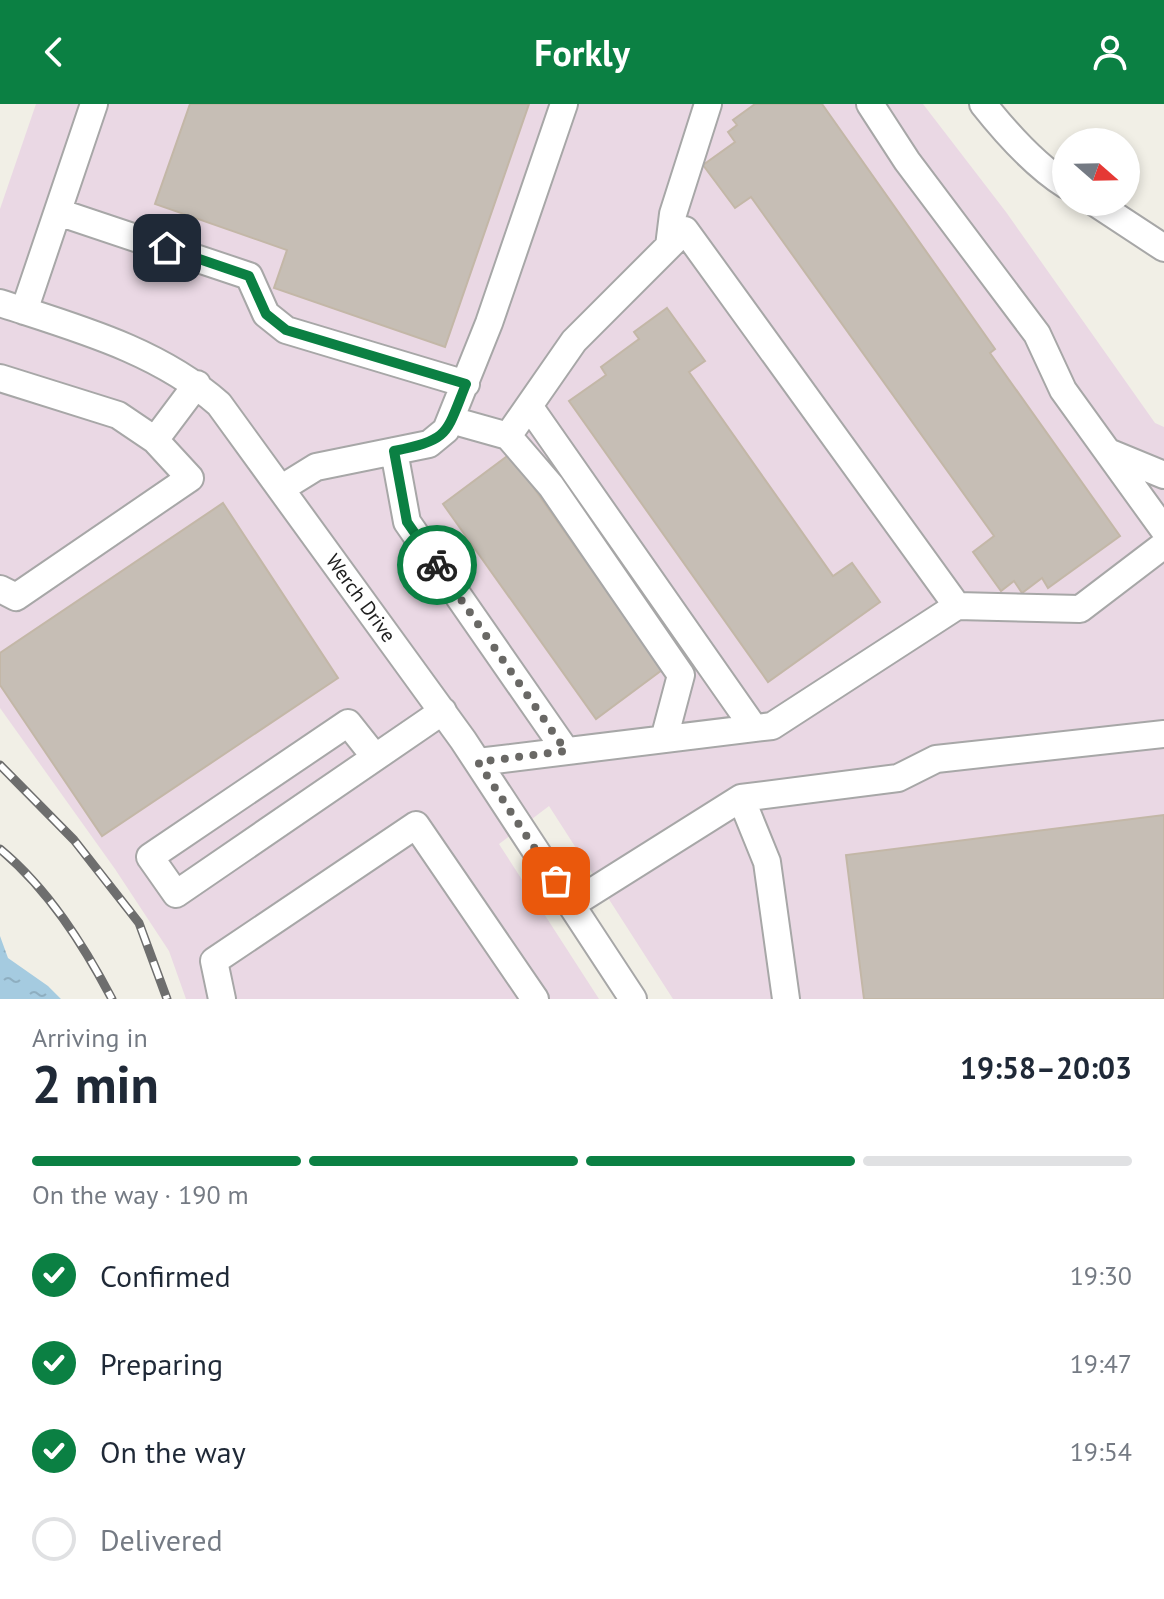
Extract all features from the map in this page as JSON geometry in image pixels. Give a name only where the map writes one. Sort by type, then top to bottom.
[{"type":"street","points":[[12,307],[58,212],[94,104]]},
{"type":"street","points":[[282,488],[316,467],[429,444],[439,438],[451,420],[466,384],[564,104]]},
{"type":"street","points":[[669,246],[673,214],[708,104]]},
{"type":"street","points":[[870,104],[907,161],[1037,334],[1063,390],[1164,530]]},
{"type":"street","points":[[983,104],[1052,176]]},
{"type":"street","points":[[58,212],[249,276],[266,314],[286,330],[466,384]]},
{"type":"street","points":[[1115,216],[1164,248]]},
{"type":"street","points":[[508,436],[574,341],[685,230],[957,606]]},
{"type":"street","name":"Werch Drive","points":[[12,307],[128,348],[197,384],[219,404],[443,711],[633,999]]},
{"type":"street","points":[[0,378],[118,415],[155,440],[190,478],[16,597],[0,589]]},
{"type":"street","points":[[155,440],[197,384]]},
{"type":"street","points":[[529,406],[754,728]]},
{"type":"street","points":[[451,420],[508,436],[551,486],[681,675],[664,739]]},
{"type":"street","points":[[394,451],[407,522],[566,751]]},
{"type":"street","points":[[1108,452],[1164,475]]},
{"type":"street","points":[[478,762],[772,726],[957,606],[1080,609],[1164,545]]},
{"type":"street","points":[[375,757],[348,723],[150,857],[176,894],[443,711]]},
{"type":"street","points":[[571,905],[741,798],[898,778],[936,759],[1164,734]]},
{"type":"street","points":[[741,798],[767,862],[786,999]]},
{"type":"street","points":[[222,999],[214,961],[416,825],[535,999]]},
{"type":"shaded area","points":[[36,104],[923,104],[1006,212],[1155,423],[1164,427],[1164,999],[673,999],[549,806],[499,844],[599,999],[186,999],[169,951],[115,869],[0,708],[0,209]]},
{"type":"water","points":[[0,936],[8,958],[61,999],[0,999]]},
{"type":"building","points":[[190,104],[529,104],[445,347],[274,288],[287,250],[155,204]]},
{"type":"building","points":[[755,104],[822,104],[995,349],[990,353],[1120,536],[1048,588],[1042,578],[1022,593],[1014,581],[1001,591],[973,552],[994,536],[751,197],[735,208],[703,165],[735,142],[728,132],[737,125],[733,120]]},
{"type":"building","points":[[667,308],[705,361],[689,372],[833,576],[852,563],[880,602],[768,682],[569,401],[606,375],[601,367],[639,339],[634,332]]},
{"type":"building","points":[[510,454],[662,670],[596,719],[443,504]]},
{"type":"building","points":[[223,503],[338,678],[102,836],[0,685],[0,653]]},
{"type":"building","points":[[1164,815],[1164,999],[864,999],[846,855]]},
{"type":"railway","points":[[0,765],[74,840],[139,923],[167,999]]},
{"type":"railway","points":[[0,849],[34,882],[63,918],[112,999]]},
{"type":"way so far","points":[[437,565],[566,751],[478,762],[556,881]]},
{"type":"route","points":[[167,248],[249,276],[266,314],[286,330],[466,384],[446,430],[439,438],[429,444],[394,451],[407,522],[437,565]]}]
